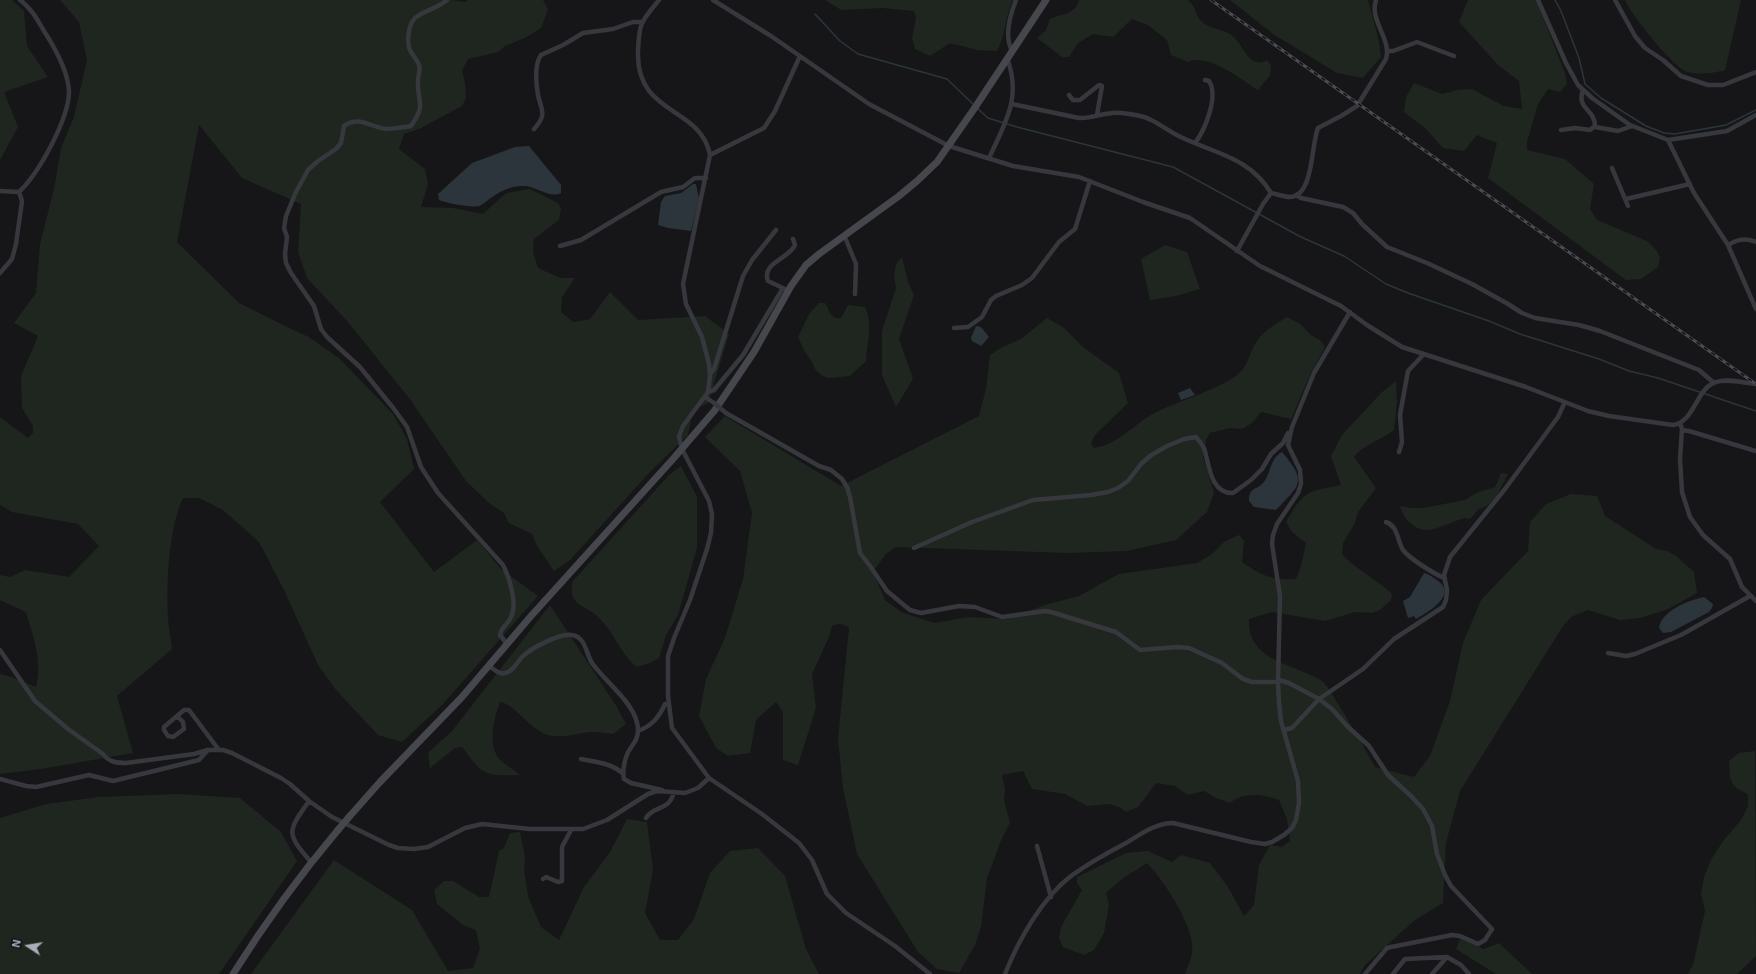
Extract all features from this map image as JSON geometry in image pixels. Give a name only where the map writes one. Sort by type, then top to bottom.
[{"type":"street","points":[[0,191],[19,192],[30,182],[46,155],[64,113],[69,93],[67,81],[54,46],[32,11],[20,0]]},
{"type":"street","points":[[447,0],[434,9],[416,17],[411,24],[408,39],[409,47],[420,65],[418,81],[421,105],[417,117],[411,126],[388,129],[356,120],[345,124],[341,143],[336,149],[308,170],[296,192],[286,216],[284,228],[287,237],[285,254],[286,263],[291,273],[314,306],[319,323],[324,333],[360,366],[394,409],[407,427],[421,467],[438,493],[503,564],[509,577],[513,594],[512,616],[503,626],[500,635],[507,644]]},
{"type":"street","points":[[659,0],[642,22],[639,32],[638,62],[642,79],[647,90],[700,132],[708,146],[710,155],[685,271],[683,290],[686,304],[702,337],[710,374],[708,392],[680,430],[680,441],[682,449],[710,501],[712,514],[707,549],[690,600],[670,651],[668,662],[668,705],[672,728],[710,778],[795,839],[812,860],[824,888],[846,913],[895,946],[930,974]]},
{"type":"street","points":[[713,0],[800,56],[869,104],[949,146],[1013,166],[1079,177],[1190,218],[1260,266],[1342,306],[1388,339],[1402,347],[1423,355],[1526,387],[1588,411],[1609,416],[1673,425],[1680,423],[1691,411],[1705,390],[1714,383],[1723,381],[1756,384]]},
{"type":"street","points":[[1012,51],[1009,45],[1008,33],[1016,0]]},
{"type":"street","points":[[708,392],[714,390],[737,363],[786,289],[806,266],[844,235],[917,181],[937,162],[1046,0]]},
{"type":"street","points":[[1012,104],[1079,118],[1119,113],[1149,118],[1173,133],[1219,152],[1247,167],[1258,174],[1271,193],[1291,197],[1296,195],[1308,181],[1313,161],[1314,142],[1318,128],[1357,106],[1386,59],[1388,51],[1374,9],[1376,0]]},
{"type":"street","points":[[1538,0],[1566,63],[1578,85],[1612,113],[1632,126],[1668,140],[1727,131],[1756,115]]},
{"type":"street","points":[[1615,0],[1635,36],[1645,48],[1663,60],[1680,76],[1708,85],[1723,85],[1756,72]]},
{"type":"street","points":[[534,129],[541,121],[543,110],[538,96],[537,76],[537,65],[541,55],[563,45],[583,33],[613,29],[633,22],[642,22]]},
{"type":"street","points":[[1388,51],[1393,51],[1417,42],[1454,56]]},
{"type":"street","points":[[710,155],[764,128],[775,111],[800,56]]},
{"type":"street","points":[[989,158],[1012,104],[1012,71],[1007,58]]},
{"type":"street","points":[[1195,143],[1203,131],[1211,102],[1211,86],[1209,81],[1205,80]]},
{"type":"street","points":[[1069,95],[1073,100],[1080,100],[1099,85],[1102,86],[1097,115]]},
{"type":"street","points":[[1583,90],[1581,97],[1582,104],[1593,116],[1595,127]]},
{"type":"street","points":[[1561,130],[1575,128],[1590,130],[1595,127],[1618,131],[1632,126]]},
{"type":"street","points":[[1668,140],[1690,184],[1728,245],[1756,309]]},
{"type":"street","points":[[1612,168],[1628,206]]},
{"type":"street","points":[[560,246],[581,240],[661,192],[683,187],[695,178],[706,178]]},
{"type":"street","points":[[954,328],[968,327],[982,317],[991,300],[996,296],[1032,278],[1059,242],[1071,234],[1075,229],[1090,181]]},
{"type":"street","points":[[1626,199],[1690,184]]},
{"type":"street","points":[[0,274],[12,259],[15,251],[22,201],[19,192]]},
{"type":"street","points":[[1237,251],[1263,204],[1271,193]]},
{"type":"street","points":[[1296,195],[1301,198],[1343,207],[1353,213],[1362,224],[1387,247],[1427,263],[1472,284],[1508,304],[1522,314],[1535,318],[1579,325],[1600,332],[1699,370],[1714,383]]},
{"type":"street","points":[[710,374],[714,369],[744,276],[752,260],[760,252],[776,230]]},
{"type":"street","points":[[844,235],[856,264],[855,294]]},
{"type":"street","points":[[786,289],[768,281],[767,274],[772,265],[780,261],[795,245],[793,239]]},
{"type":"street","points":[[1728,245],[1740,239],[1748,239],[1756,242]]},
{"type":"street","points":[[233,974],[269,919],[311,862],[349,817],[489,666],[602,536],[682,449],[715,410],[754,352],[786,289]]},
{"type":"street","points":[[914,548],[972,522],[1033,500],[1091,495],[1108,492],[1118,488],[1128,481],[1141,464],[1150,456],[1167,446],[1184,439],[1196,437],[1203,446],[1209,471],[1214,482],[1222,491],[1233,493],[1251,480],[1262,469],[1275,449],[1283,443],[1292,426],[1314,373],[1350,312]]},
{"type":"street","points":[[1399,452],[1402,442],[1400,415],[1408,371],[1423,355]]},
{"type":"street","points":[[705,397],[726,413],[818,466],[830,470],[842,479],[847,487],[853,508],[860,553],[887,591],[910,610],[920,613],[959,606],[975,607],[1002,617],[1045,611],[1051,612],[1116,632],[1140,650],[1177,647],[1189,648],[1222,663],[1243,680],[1252,682],[1278,681],[1289,683],[1319,699],[1332,709],[1357,736],[1369,746],[1388,775],[1423,809],[1432,826],[1437,854],[1451,886],[1492,929],[1485,940],[1478,944],[1460,936],[1452,935],[1387,948],[1365,974]]},
{"type":"street","points":[[1284,730],[1292,728],[1319,699],[1362,670],[1399,635],[1442,607],[1446,594],[1444,578],[1445,568],[1450,557],[1505,489],[1558,418],[1565,402]]},
{"type":"street","points":[[1680,423],[1682,430],[1680,469],[1684,498],[1690,517],[1703,535],[1730,559],[1742,587],[1756,601]]},
{"type":"street","points":[[1005,974],[1018,946],[1050,897],[1071,876],[1095,860],[1160,825],[1173,823],[1260,844],[1272,842],[1284,835],[1294,824],[1299,803],[1298,781],[1281,721],[1278,681],[1280,596],[1272,544],[1277,524],[1298,493],[1302,484],[1300,470],[1288,445],[1292,426]]},
{"type":"street","points":[[1682,430],[1756,451]]},
{"type":"street","points":[[1386,522],[1394,527],[1401,545],[1408,555],[1444,578]]},
{"type":"street","points":[[1608,653],[1626,656],[1635,654],[1681,635],[1750,596]]},
{"type":"street","points":[[489,666],[500,673],[506,674],[527,653],[555,638],[562,635],[574,635],[580,639],[586,647],[593,664],[624,698],[637,721],[638,731],[636,742],[629,750],[622,773]]},
{"type":"street","points":[[0,650],[35,701],[68,729],[112,762],[120,764],[142,762],[208,750],[219,750],[232,753],[281,778],[309,801],[332,817],[398,848],[414,850],[428,847],[465,828],[482,824],[514,828],[583,829],[594,825],[648,794],[657,791],[685,793],[692,791],[710,778]]},
{"type":"street","points":[[638,731],[656,720],[662,713],[664,705],[668,705]]},
{"type":"street","points":[[177,716],[182,722],[184,729],[171,737],[168,736],[164,730],[164,727],[184,710],[189,710],[219,750]]},
{"type":"street","points":[[0,779],[36,787],[89,775],[113,781],[199,760],[208,750]]},
{"type":"street","points":[[581,759],[617,769],[622,773],[626,782],[659,788],[663,791]]},
{"type":"street","points":[[646,818],[650,813],[668,805],[674,792]]},
{"type":"street","points":[[309,801],[297,817],[292,830],[293,840],[311,862]]},
{"type":"street","points":[[543,879],[546,877],[558,882],[562,881],[562,847],[571,830]]},
{"type":"street","points":[[1037,846],[1050,897]]},
{"type":"street","points":[[1432,974],[1447,956]]},
{"type":"street","points":[[1393,974],[1406,959],[1447,956],[1461,965],[1469,974]]},
{"type":"shaded area","points":[[0,0],[12,0],[24,11],[27,46],[48,77],[4,92],[18,127],[0,160]]},
{"type":"shaded area","points":[[60,0],[451,0],[465,2],[468,0],[543,0],[548,10],[541,28],[525,38],[505,46],[498,52],[468,59],[462,71],[465,83],[466,98],[462,106],[421,128],[404,134],[399,149],[425,169],[428,184],[421,207],[453,208],[483,214],[506,193],[530,189],[558,203],[561,209],[559,220],[534,239],[533,252],[538,268],[560,278],[575,278],[562,297],[561,312],[573,322],[590,319],[610,292],[638,320],[705,316],[729,334],[708,403],[693,410],[688,435],[649,473],[570,560],[554,571],[537,546],[532,534],[509,523],[504,513],[489,503],[466,481],[409,398],[348,322],[307,278],[298,252],[301,204],[242,178],[199,125],[177,242],[239,303],[309,337],[340,359],[393,414],[407,439],[414,469],[380,502],[434,572],[477,540],[501,569],[538,596],[443,704],[402,742],[378,735],[336,690],[318,665],[284,590],[259,542],[223,510],[199,498],[183,498],[174,524],[168,572],[167,603],[172,649],[117,696],[133,753],[41,769],[0,774],[0,674],[36,687],[38,678],[38,659],[32,630],[26,612],[0,600],[0,575],[10,577],[25,570],[69,577],[99,546],[78,524],[12,512],[0,505],[0,417],[28,438],[33,433],[33,426],[22,408],[21,376],[38,336],[14,323],[36,293],[40,244],[54,189],[61,148],[74,117],[87,60],[79,22]]},
{"type":"shaded area","points":[[825,0],[1013,0],[997,51],[978,50],[950,43],[930,56],[915,49],[912,38],[916,18],[914,11],[882,8],[841,10]]},
{"type":"shaded area","points":[[1079,0],[1188,0],[1193,5],[1201,21],[1209,26],[1232,35],[1252,60],[1261,62],[1267,60],[1271,65],[1270,75],[1258,90],[1224,68],[1214,64],[1196,60],[1188,62],[1171,55],[1167,40],[1148,25],[1132,19],[1113,37],[1093,34],[1078,43],[1069,57],[1062,57],[1037,38],[1046,30],[1050,19],[1068,13],[1075,8]]},
{"type":"shaded area","points":[[1230,0],[1368,0],[1379,41],[1381,57],[1363,78],[1337,73],[1273,34]]},
{"type":"shaded area","points":[[1468,0],[1536,0],[1565,73],[1567,84],[1560,92],[1548,89],[1538,104],[1527,142],[1527,150],[1565,159],[1594,184],[1590,209],[1597,220],[1647,241],[1657,251],[1660,258],[1658,267],[1641,279],[1626,280],[1488,178],[1497,143],[1477,135],[1464,151],[1443,148],[1426,129],[1404,112],[1406,97],[1414,83],[1442,94],[1458,90],[1472,89],[1504,106],[1522,109],[1519,81],[1498,65],[1459,22]]},
{"type":"shaded area","points":[[1625,0],[1741,0],[1725,70],[1700,74],[1689,73],[1679,67],[1652,38]]},
{"type":"shaded area","points":[[529,146],[561,185],[561,193],[552,194],[527,186],[519,186],[500,192],[479,206],[459,205],[439,200],[438,194],[472,163],[515,147]]},
{"type":"shaded area","points":[[693,184],[696,184],[699,199],[691,231],[658,225],[661,202],[665,196],[681,193]]},
{"type":"shaded area","points":[[1165,245],[1187,252],[1200,289],[1176,296],[1150,300],[1141,259]]},
{"type":"shaded area","points":[[902,257],[908,282],[914,295],[899,339],[913,379],[896,407],[882,375],[882,331],[896,288],[894,275],[896,264]]},
{"type":"shaded area","points":[[819,303],[825,303],[831,314],[838,318],[841,318],[848,305],[865,307],[869,320],[866,361],[850,376],[828,378],[821,375],[815,369],[798,337],[809,314]]},
{"type":"shaded area","points":[[1287,317],[1299,323],[1311,335],[1321,341],[1325,347],[1310,375],[1291,419],[1261,412],[1252,423],[1242,429],[1230,428],[1210,433],[1206,440],[1203,457],[1214,493],[1207,512],[1176,540],[1126,551],[1068,553],[896,547],[886,554],[873,572],[885,600],[901,612],[934,623],[969,617],[1007,619],[1045,605],[1079,596],[1119,574],[1197,563],[1212,554],[1224,542],[1239,535],[1244,541],[1242,562],[1261,574],[1273,578],[1296,579],[1301,566],[1306,543],[1292,532],[1286,522],[1302,498],[1313,491],[1341,485],[1331,456],[1342,435],[1381,393],[1396,381],[1397,402],[1394,430],[1384,437],[1367,445],[1354,457],[1376,488],[1358,512],[1354,525],[1343,543],[1342,554],[1392,594],[1391,600],[1380,610],[1372,613],[1355,612],[1325,621],[1272,612],[1249,619],[1250,633],[1256,644],[1264,653],[1286,665],[1311,675],[1325,684],[1375,767],[1414,777],[1430,756],[1450,701],[1463,643],[1481,600],[1528,551],[1530,522],[1546,504],[1571,494],[1597,496],[1605,516],[1656,549],[1667,551],[1676,556],[1694,572],[1697,593],[1666,610],[1640,618],[1620,620],[1588,610],[1571,617],[1561,629],[1460,791],[1446,843],[1443,903],[1415,920],[1365,965],[1360,974],[1185,974],[1192,953],[1192,943],[1189,931],[1184,918],[1170,893],[1147,863],[1122,879],[1106,893],[1109,905],[1104,933],[1094,950],[1084,955],[1063,947],[1059,938],[1061,927],[1082,890],[1077,883],[1077,877],[1126,853],[1148,851],[1172,862],[1181,855],[1210,863],[1228,887],[1244,916],[1254,905],[1259,865],[1270,845],[1282,847],[1290,841],[1287,819],[1279,800],[1273,798],[1253,795],[1235,799],[1230,803],[1216,798],[1204,791],[1188,795],[1175,786],[1156,783],[1138,807],[1126,812],[1121,808],[1110,804],[1087,806],[1065,794],[1032,789],[1023,771],[1002,775],[1005,790],[1004,800],[1010,823],[1002,838],[987,878],[981,927],[975,945],[959,973],[937,969],[918,952],[857,854],[843,788],[838,739],[849,628],[840,624],[832,626],[829,637],[812,674],[816,708],[798,765],[783,760],[783,712],[776,702],[756,720],[750,753],[728,756],[716,748],[699,716],[706,679],[725,638],[743,579],[752,513],[740,471],[705,437],[725,416],[841,486],[979,416],[986,389],[990,355],[1021,339],[1047,318],[1064,328],[1083,347],[1119,373],[1128,403],[1095,435],[1091,443],[1094,448],[1103,446],[1117,439],[1151,415],[1217,387],[1237,375],[1244,368],[1255,344],[1262,335]]},
{"type":"shaded area","points":[[976,326],[981,327],[989,337],[981,346],[972,341],[971,338]]},
{"type":"shaded area","points":[[1190,388],[1195,395],[1181,400],[1178,393]]},
{"type":"shaded area","points":[[1282,452],[1290,462],[1298,477],[1298,482],[1295,488],[1276,510],[1254,507],[1249,501],[1250,493],[1264,482],[1275,458]]},
{"type":"shaded area","points":[[681,466],[697,497],[697,548],[678,615],[666,635],[659,658],[650,663],[637,667],[626,656],[603,622],[575,600],[572,594],[572,582],[669,475]]},
{"type":"shaded area","points":[[1501,473],[1508,474],[1496,497],[1487,506],[1479,509],[1470,519],[1465,518],[1433,529],[1424,530],[1414,526],[1407,520],[1400,506],[1423,508],[1465,500],[1476,493],[1495,487]]},
{"type":"shaded area","points":[[1424,573],[1433,577],[1443,586],[1445,592],[1443,598],[1433,608],[1416,619],[1414,616],[1408,618],[1403,601],[1410,597]]},
{"type":"shaded area","points":[[1704,597],[1713,604],[1709,612],[1671,632],[1663,633],[1659,628],[1665,616],[1677,607]]},
{"type":"shaded area","points":[[550,605],[617,707],[626,724],[613,734],[591,732],[565,736],[548,735],[534,728],[512,708],[500,702],[494,723],[494,747],[500,760],[520,775],[498,775],[482,771],[462,747],[455,748],[430,768],[428,753],[452,731]]},
{"type":"shaded area","points":[[1755,751],[1756,956],[1737,974],[1688,974],[1693,965],[1705,911],[1701,894],[1704,877],[1711,860],[1723,841],[1741,820],[1748,806],[1748,794],[1737,788],[1730,778],[1729,761],[1739,753]]},
{"type":"shaded area","points":[[177,794],[240,798],[281,832],[297,861],[219,974],[0,974],[0,818],[46,804],[99,797]]},
{"type":"shaded area","points":[[627,819],[647,822],[653,870],[645,913],[660,940],[678,940],[694,919],[710,873],[730,851],[758,848],[785,876],[806,949],[819,974],[251,974],[334,860],[412,910],[448,971],[473,968],[480,949],[476,930],[463,925],[437,904],[434,890],[444,881],[453,881],[479,897],[489,897],[499,851],[504,848],[510,833],[520,832],[525,857],[524,869],[528,896],[541,927],[559,940],[584,887],[610,852]]},
{"type":"shaded area","points":[[1461,936],[1483,949],[1499,943],[1532,974],[1496,974],[1456,949]]},
{"type":"waterway","points":[[1555,0],[1561,11],[1579,58],[1585,84],[1601,98],[1646,126],[1664,133],[1675,134],[1726,125],[1756,110]]},
{"type":"waterway","points":[[815,14],[840,41],[858,54],[947,79],[973,104]]},
{"type":"waterway","points":[[977,108],[988,118],[1017,127],[1173,167],[1301,237],[1344,256],[1386,284],[1408,293],[1489,321],[1520,334],[1599,359],[1629,371],[1658,378],[1756,411]]},
{"type":"railway","points":[[1211,0],[1756,384]]}]
